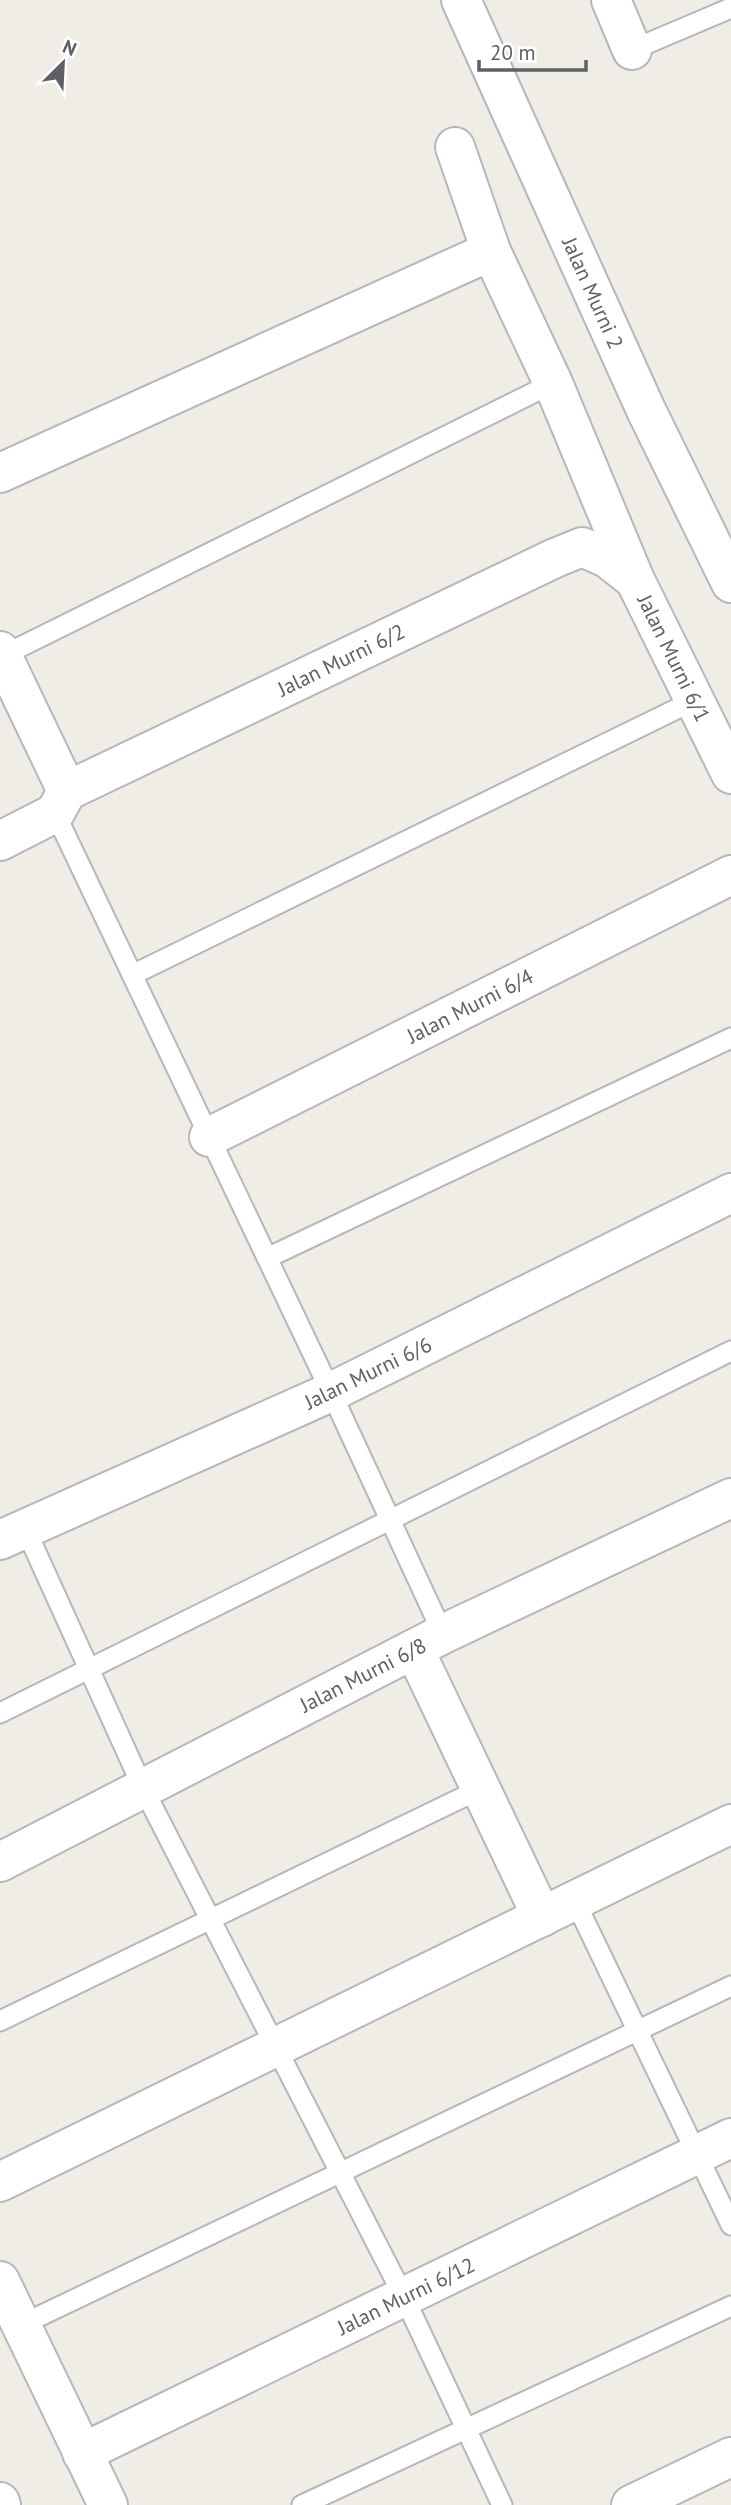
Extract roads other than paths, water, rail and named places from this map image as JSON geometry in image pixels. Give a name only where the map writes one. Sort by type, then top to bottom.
[{"type":"street","name":"Jalan Murni 2","points":[[461,0],[646,410],[731,583]]},
{"type":"street","points":[[611,0],[632,51]]},
{"type":"street","name":"Jalan Murni 6/1","points":[[455,147],[491,251],[553,383],[635,580],[731,774]]},
{"type":"street","points":[[0,473],[491,251]]},
{"type":"street","name":"Jalan Murni 6/2","points":[[61,802],[582,547],[607,558],[635,580]]},
{"type":"street","points":[[0,841],[61,802],[1,653]]},
{"type":"street","name":"Jalan Murni 6/4","points":[[209,1137],[731,875]]},
{"type":"street","name":"Jalan Murni 6/6","points":[[13,1534],[331,1392],[731,1194]]},
{"type":"street","name":"Jalan Murni 6/8","points":[[0,1862],[428,1641],[731,1498]]},
{"type":"street","points":[[428,1641],[480,1789],[559,1909]]},
{"type":"street","points":[[0,2182],[731,1824]]},
{"type":"street","name":"Jalan Murni 6/12","points":[[82,2453],[731,2138]]},
{"type":"street","points":[[0,2281],[108,2505]]},
{"type":"street","points":[[631,2505],[731,2457]]},
{"type":"lane","points":[[632,51],[731,8]]},
{"type":"lane","points":[[1,653],[553,383]]},
{"type":"lane","points":[[132,975],[695,700]]},
{"type":"lane","points":[[61,802],[132,975],[389,1518],[428,1641]]},
{"type":"lane","points":[[267,1258],[731,1038]]},
{"type":"lane","points":[[0,1713],[90,1671],[389,1518],[731,1350]]},
{"type":"lane","points":[[13,1534],[90,1671],[143,1788],[404,2297],[502,2505]]},
{"type":"lane","points":[[0,2021],[480,1789]]},
{"type":"lane","points":[[559,1909],[638,2033],[731,2225]]},
{"type":"lane","points":[[22,2325],[638,2033],[731,1986]]},
{"type":"lane","points":[[302,2505],[731,2306]]}]
